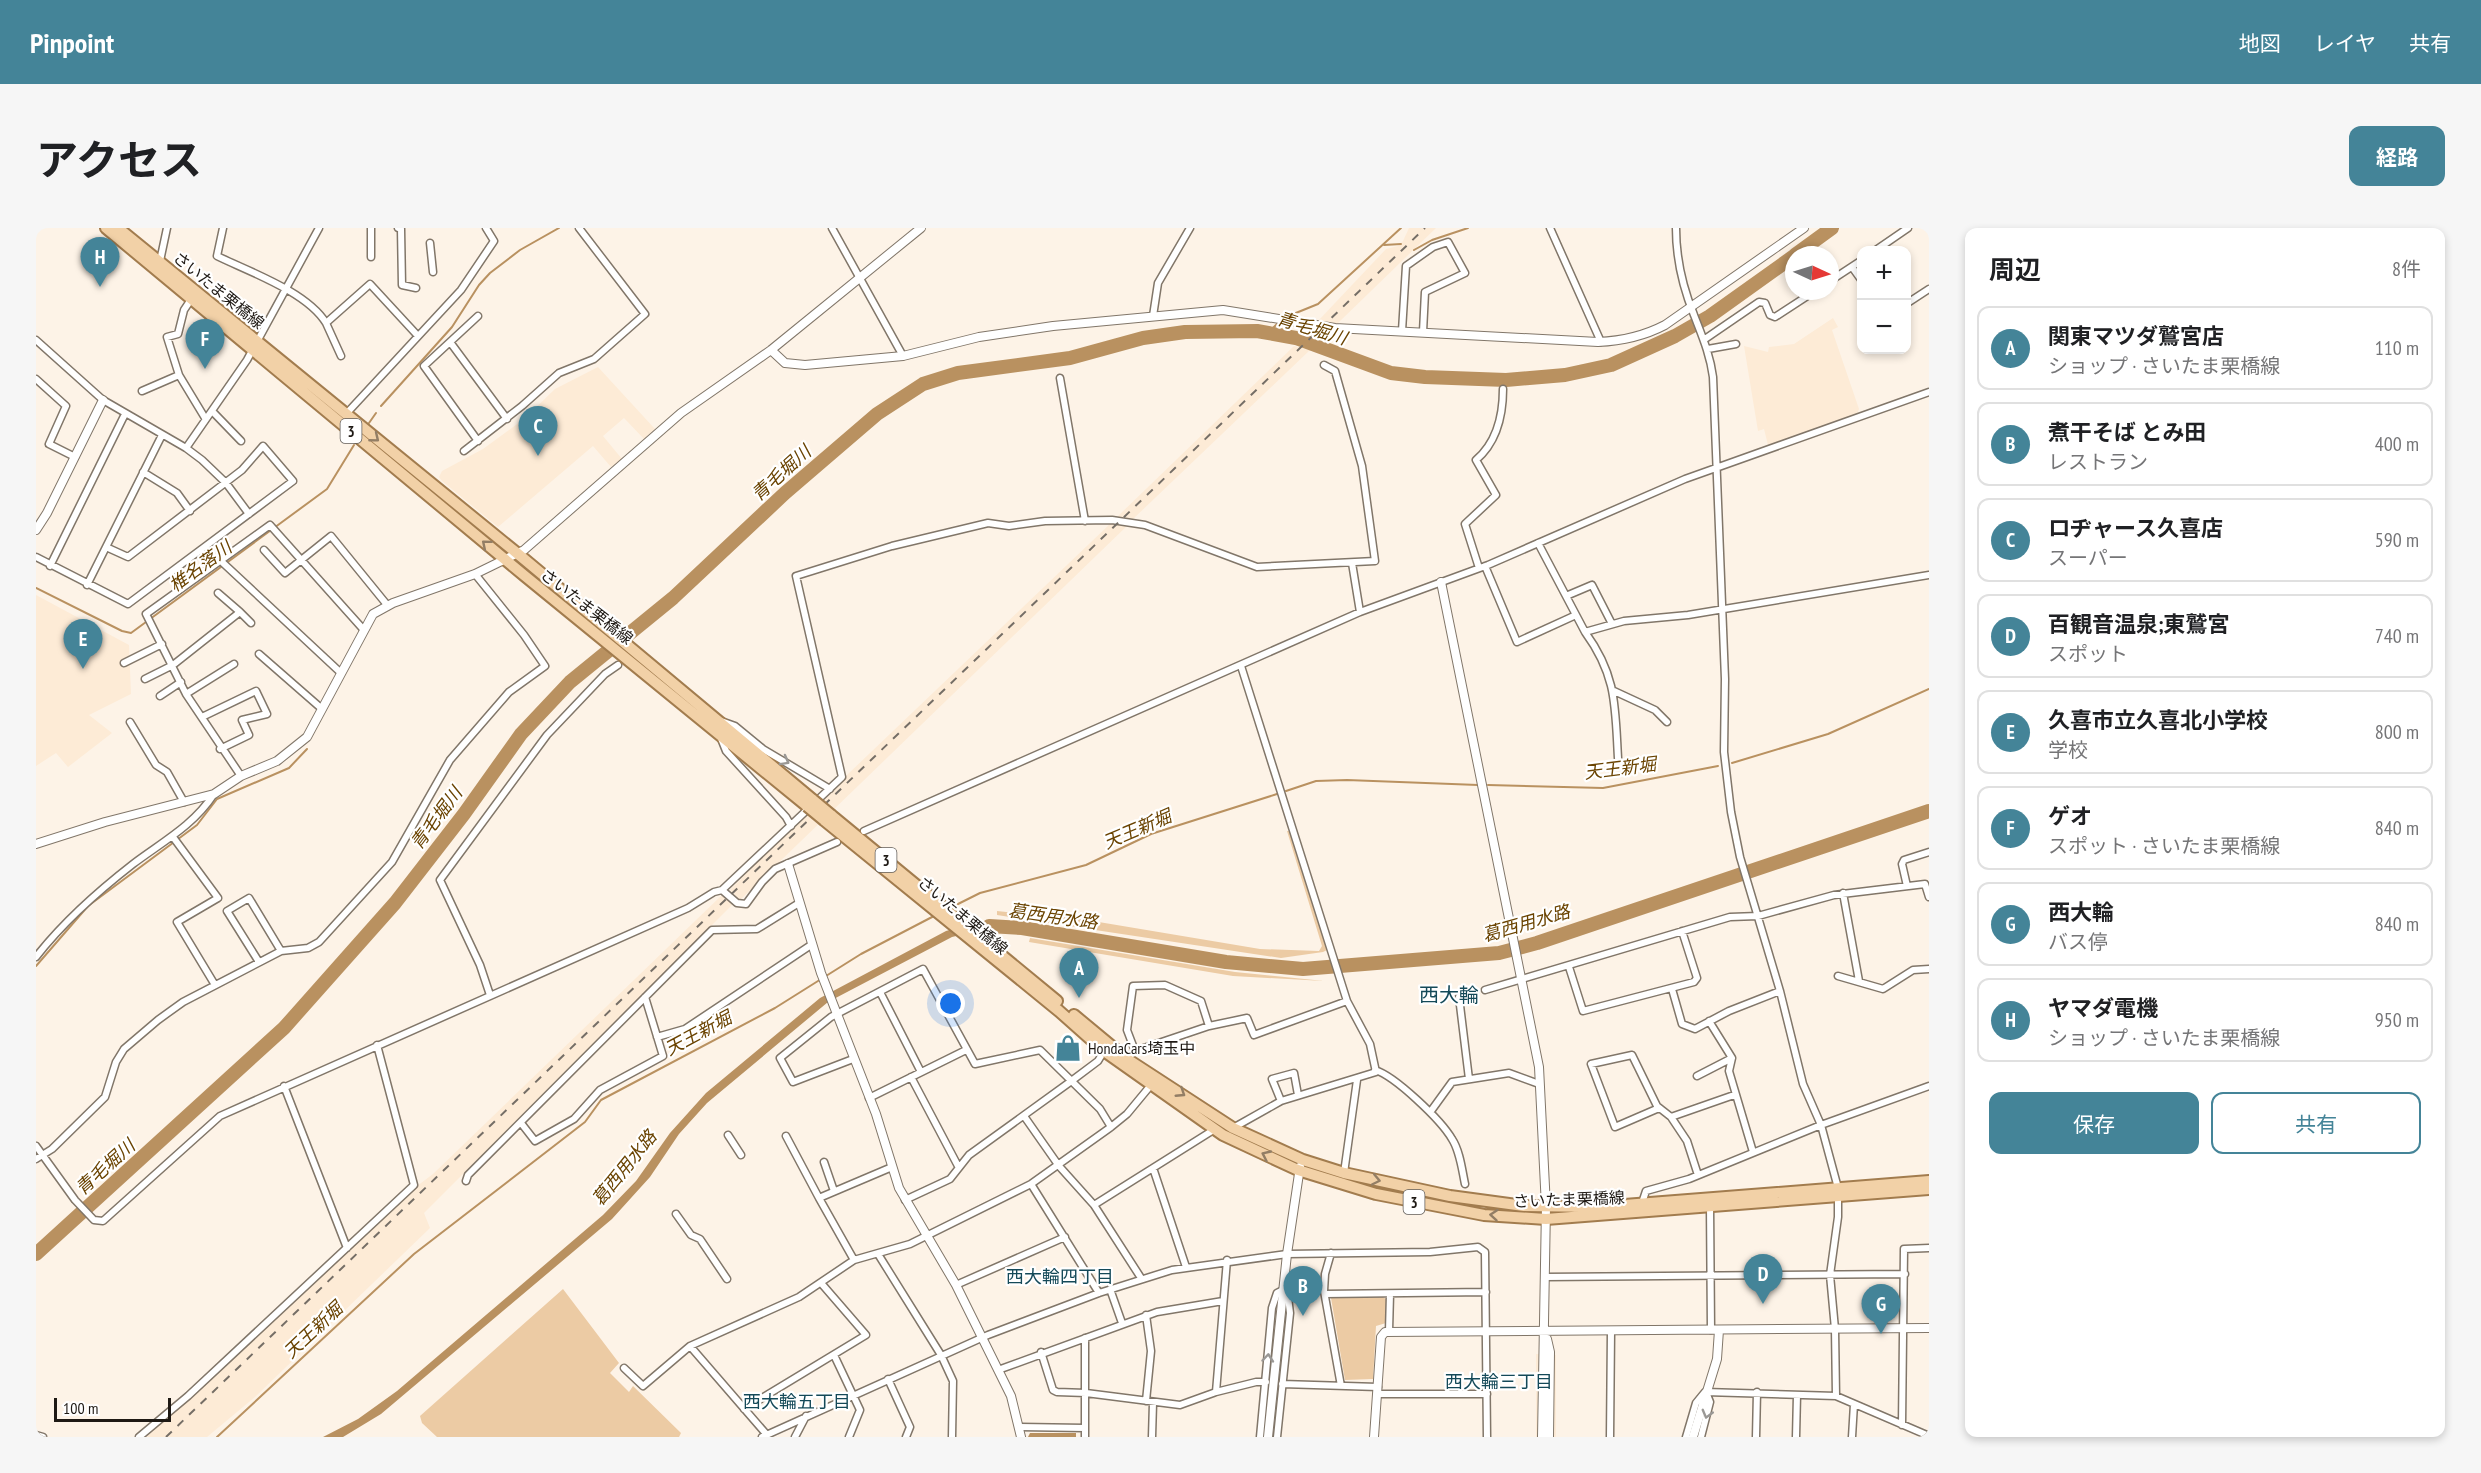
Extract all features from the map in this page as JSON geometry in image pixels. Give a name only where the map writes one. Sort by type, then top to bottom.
[{"type":"main road","name":"さいたま栗橋線","points":[[106,228],[192,298],[346,414],[518,554],[601,630],[626,657],[720,734],[810,803]]},
{"type":"main road","name":"さいたま栗橋線","points":[[118,228],[160,261],[505,560],[601,630]]},
{"type":"main road","name":"さいたま栗橋線","points":[[626,657],[718,720],[827,818],[980,943],[1104,1052],[1215,1129],[1344,1185],[1413,1202],[1484,1215],[1546,1219],[1710,1206],[1929,1181]]},
{"type":"main road","name":"さいたま栗橋線","points":[[980,943],[1233,1128],[1301,1165],[1450,1196],[1546,1207],[1929,1189]]},
{"type":"street","points":[[160,261],[167,228]]},
{"type":"street","points":[[223,228],[218,256],[284,289],[319,310],[341,356]]},
{"type":"street","points":[[186,448],[254,344],[319,229],[311,228]]},
{"type":"street","points":[[371,228],[371,257]]},
{"type":"street","points":[[398,228],[401,229],[402,285],[416,288]]},
{"type":"street","points":[[346,414],[461,290],[494,241],[486,228]]},
{"type":"street","points":[[464,451],[507,419],[559,373],[594,359],[645,314],[579,228]]},
{"type":"street","points":[[832,228],[903,357]]},
{"type":"street","points":[[37,843],[105,822],[214,794],[241,776],[278,761],[307,736],[363,628],[373,614],[388,606],[475,574],[518,554],[681,412],[771,350],[921,228]]},
{"type":"street","points":[[1153,316],[1158,283],[1190,228]]},
{"type":"street","points":[[1550,228],[1601,342]]},
{"type":"street","points":[[1676,228],[1679,262],[1693,312],[1708,349],[1713,377],[1723,609],[1724,752],[1735,836],[1780,990],[1803,1083],[1821,1125],[1839,1192],[1830,1275],[1835,1329],[1836,1396]]},
{"type":"street","points":[[771,350],[785,363],[796,366],[903,357],[980,337],[1223,310],[1335,328],[1601,342],[1644,334],[1693,312],[1804,228]]},
{"type":"street","points":[[1882,246],[1908,228]]},
{"type":"street","points":[[1402,331],[1406,266],[1433,248],[1448,242],[1465,273],[1425,292],[1423,332]]},
{"type":"street","points":[[430,243],[433,272]]},
{"type":"street","points":[[1839,275],[1857,264]]},
{"type":"street","points":[[1852,267],[1857,274]]},
{"type":"street","points":[[326,323],[370,284],[418,336]]},
{"type":"street","points":[[1911,301],[1929,289]]},
{"type":"street","points":[[192,298],[184,310],[178,334],[167,337],[179,375],[205,418]]},
{"type":"street","points":[[1703,336],[1759,302],[1766,303],[1770,315],[1775,317],[1801,300]]},
{"type":"street","points":[[478,316],[424,366],[478,441]]},
{"type":"street","points":[[36,342],[103,400],[186,448],[226,483],[249,514]]},
{"type":"street","points":[[450,342],[507,419]]},
{"type":"street","points":[[1708,349],[1736,344]]},
{"type":"street","points":[[36,1146],[75,1200],[94,1220],[100,1222],[110,1216],[214,1120],[284,1086],[688,908],[714,892],[722,890],[842,777],[796,576],[892,546],[988,524],[1009,526],[1045,521],[1112,520],[1145,525],[1257,567],[1375,561],[1362,466],[1335,371],[1324,365]]},
{"type":"street","points":[[142,391],[179,375]]},
{"type":"street","points":[[1060,378],[1085,521]]},
{"type":"street","points":[[36,379],[66,406],[48,444],[75,457]]},
{"type":"street","points":[[1503,388],[1503,413],[1487,450],[1476,460],[1496,495],[1465,525],[1517,642],[1576,615]]},
{"type":"street","points":[[864,831],[1360,612],[1482,567],[1717,468],[1929,392]]},
{"type":"street","points":[[36,530],[103,400]]},
{"type":"street","points":[[212,411],[241,441]]},
{"type":"street","points":[[50,566],[126,414]]},
{"type":"street","points":[[87,585],[162,435]]},
{"type":"street","points":[[36,557],[128,604],[293,481],[263,446],[242,470],[128,557],[106,547]]},
{"type":"street","points":[[143,472],[177,493],[190,511]]},
{"type":"street","points":[[241,776],[220,749],[186,694],[146,614],[222,562],[270,525],[363,628]]},
{"type":"street","points":[[264,550],[285,573],[331,536],[388,606]]},
{"type":"street","points":[[1538,543],[1585,632],[1600,653],[1614,692],[1618,759]]},
{"type":"street","points":[[222,562],[340,673]]},
{"type":"street","points":[[1352,563],[1360,612]]},
{"type":"street","points":[[36,1159],[44,1155],[105,1097],[116,1062],[130,1043],[183,1002],[281,951],[314,946],[325,936],[392,862],[450,760],[509,692],[545,666],[475,574]]},
{"type":"street","points":[[1585,632],[1612,624],[1723,609],[1929,575]]},
{"type":"street","points":[[1441,582],[1523,981],[1539,1084],[1546,1207],[1542,1437]]},
{"type":"street","points":[[1566,596],[1592,585],[1612,624]]},
{"type":"street","points":[[218,593],[251,623]]},
{"type":"street","points":[[145,679],[173,665],[240,612]]},
{"type":"street","points":[[124,663],[162,644]]},
{"type":"street","points":[[259,654],[322,708]]},
{"type":"street","points":[[490,995],[480,965],[440,880],[548,735],[605,674],[626,657]]},
{"type":"street","points":[[186,694],[234,663]]},
{"type":"street","points":[[1241,666],[1347,1001],[1370,1044],[1375,1070],[1431,1112],[1454,1140],[1465,1184]]},
{"type":"street","points":[[160,696],[181,682]]},
{"type":"street","points":[[202,717],[256,691],[267,714],[242,720],[249,735],[220,749]]},
{"type":"street","points":[[1614,692],[1655,710],[1667,722]]},
{"type":"street","points":[[718,720],[735,726],[763,749],[830,789]]},
{"type":"street","points":[[130,722],[156,765],[167,772],[184,802]]},
{"type":"street","points":[[720,734],[726,751],[786,817],[791,826]]},
{"type":"street","points":[[36,957],[57,930],[104,886],[173,837],[205,807],[214,794]]},
{"type":"street","points":[[173,837],[218,898],[177,922],[215,985]]},
{"type":"street","points":[[722,890],[737,903],[746,904],[775,869],[837,843]]},
{"type":"street","points":[[1907,886],[1902,864],[1904,860],[1929,852]]},
{"type":"street","points":[[788,864],[824,984],[869,1098],[905,1200],[956,1285],[1011,1396],[1021,1437]]},
{"type":"street","points":[[1485,990],[1523,981],[1730,917],[1758,916],[1843,893],[1925,884],[1929,897]]},
{"type":"street","points":[[1843,893],[1859,981]]},
{"type":"street","points":[[259,962],[227,911],[249,898],[281,951]]},
{"type":"street","points":[[466,1181],[468,1175],[712,930],[757,929],[799,903]]},
{"type":"street","points":[[1569,967],[1583,1011],[1672,989],[1697,980],[1682,931]]},
{"type":"street","points":[[657,1037],[685,1029],[812,945]]},
{"type":"street","points":[[853,1059],[793,1082],[780,1060],[782,1055],[836,1014],[922,969],[975,1064],[1040,1050],[1100,1109],[1111,1127]]},
{"type":"street","points":[[1838,976],[1883,989],[1913,970],[1929,969]]},
{"type":"street","points":[[1209,1026],[1201,1001],[1165,985],[1133,987],[1127,1030],[1131,1055],[1209,1026],[1247,1018],[1254,1035],[1347,1001]]},
{"type":"street","points":[[1672,989],[1682,1024],[1695,1029],[1780,990]]},
{"type":"street","points":[[880,992],[921,1072]]},
{"type":"street","points":[[521,1123],[535,1141],[574,1119],[600,1090],[663,1056],[645,997]]},
{"type":"street","points":[[1459,997],[1469,1079]]},
{"type":"street","points":[[1709,1022],[1731,1058],[1729,1071],[1734,1095],[1753,1152]]},
{"type":"street","points":[[139,1437],[188,1396],[414,1185],[377,1046]]},
{"type":"street","points":[[869,1098],[966,1050]]},
{"type":"street","points":[[905,1200],[950,1179],[969,1155],[1098,1061],[1104,1052]]},
{"type":"street","points":[[1659,1108],[1615,1127],[1591,1064],[1632,1055],[1642,1081],[1659,1108],[1671,1118],[1687,1141],[1698,1175]]},
{"type":"street","points":[[1697,1076],[1731,1058]]},
{"type":"street","points":[[1233,1128],[1281,1101],[1357,1080],[1376,1072],[1375,1070]]},
{"type":"street","points":[[1281,1101],[1272,1079],[1294,1073],[1298,1095]]},
{"type":"street","points":[[1431,1112],[1452,1082],[1509,1073],[1539,1084]]},
{"type":"street","points":[[911,1077],[958,1166]]},
{"type":"street","points":[[1344,1173],[1357,1080]]},
{"type":"street","points":[[624,1368],[644,1386],[690,1346],[799,1297],[854,1260],[927,1236],[1031,1184],[1059,1166],[1127,1114],[1151,1085]]},
{"type":"street","points":[[284,1086],[347,1248]]},
{"type":"street","points":[[1642,1203],[1646,1191],[1698,1175],[1821,1125],[1929,1086]]},
{"type":"street","points":[[1671,1118],[1734,1095]]},
{"type":"street","points":[[1024,1116],[1059,1166],[1094,1205],[1141,1278]]},
{"type":"street","points":[[1094,1205],[1215,1129]]},
{"type":"street","points":[[728,1135],[741,1155]]},
{"type":"street","points":[[786,1136],[854,1260]]},
{"type":"street","points":[[824,1162],[834,1191]]},
{"type":"street","points":[[1268,1437],[1287,1254],[1301,1165]]},
{"type":"street","points":[[819,1197],[892,1167]]},
{"type":"street","points":[[1153,1168],[1186,1267]]},
{"type":"street","points":[[1031,1184],[1099,1293]]},
{"type":"street","points":[[1693,1437],[1717,1359],[1711,1275],[1710,1206]]},
{"type":"street","points":[[676,1214],[691,1235],[700,1239],[727,1280]]},
{"type":"street","points":[[956,1285],[1065,1237]]},
{"type":"street","points":[[690,1346],[764,1436],[941,1355],[1141,1278],[1227,1260],[1287,1254],[1430,1252],[1482,1248],[1485,1252],[1487,1437]]},
{"type":"street","points":[[1902,1425],[1904,1249],[1929,1248]]},
{"type":"street","points":[[1331,1253],[1325,1274],[1325,1294],[1341,1386]]},
{"type":"street","points":[[878,1254],[941,1355],[953,1381],[952,1437]]},
{"type":"street","points":[[1216,1392],[1227,1260]]},
{"type":"street","points":[[1545,1277],[1905,1274]]},
{"type":"street","points":[[744,1409],[866,1335],[821,1283]]},
{"type":"street","points":[[1110,1289],[1122,1323]]},
{"type":"street","points":[[1260,1437],[1272,1308],[1277,1293],[1283,1290]]},
{"type":"street","points":[[1277,1437],[1290,1313],[1288,1297],[1283,1290]]},
{"type":"street","points":[[1325,1294],[1486,1292]]},
{"type":"street","points":[[1389,1331],[1390,1294]]},
{"type":"street","points":[[998,1370],[1146,1315],[1215,1300],[1223,1301]]},
{"type":"street","points":[[1146,1315],[1151,1351],[1149,1402],[1152,1437]]},
{"type":"street","points":[[1374,1437],[1381,1337],[1389,1331],[1545,1332],[1929,1328]]},
{"type":"street","points":[[1610,1437],[1611,1331]]},
{"type":"street","points":[[1545,1332],[1550,1353],[1549,1437]]},
{"type":"street","points":[[1085,1338],[1085,1437]]},
{"type":"street","points":[[1041,1353],[1053,1390],[1180,1405],[1216,1392],[1256,1382],[1266,1382]]},
{"type":"street","points":[[834,1355],[860,1410],[849,1437]]},
{"type":"street","points":[[888,1379],[910,1427],[906,1437]]},
{"type":"street","points":[[1282,1384],[1487,1394]]},
{"type":"street","points":[[1701,1437],[1710,1402],[1706,1392]]},
{"type":"street","points":[[1686,1437],[1696,1403],[1706,1392],[1836,1396],[1929,1436]]},
{"type":"street","points":[[1756,1437],[1757,1392]]},
{"type":"street","points":[[1796,1437],[1797,1395]]},
{"type":"street","points":[[1852,1437],[1854,1404]]},
{"type":"street","points":[[795,1437],[806,1415]]},
{"type":"street","points":[[1020,1427],[1085,1428]]},
{"type":"street","points":[[36,1435],[43,1437]]},
{"type":"shaded area","points":[[1409,228],[1436,228],[1337,324],[1318,321],[1386,249],[1398,246],[1403,241]]},
{"type":"shaded area","points":[[1833,318],[1838,327],[1832,330],[1859,409],[1857,414],[1768,445],[1764,429],[1758,431],[1744,346],[1768,352],[1769,347],[1794,344]]},
{"type":"shaded area","points":[[1311,329],[1329,330],[1321,339],[1305,336]]},
{"type":"shaded area","points":[[1294,346],[1310,350],[1133,519],[1116,518]]},
{"type":"shaded area","points":[[598,367],[655,429],[644,439],[624,418],[603,436],[622,459],[611,467],[593,446],[498,527],[439,477],[442,471],[483,449],[524,419],[555,389]]},
{"type":"shaded area","points":[[1112,522],[1129,524],[740,900],[730,890],[803,817]]},
{"type":"shaded area","points":[[36,595],[129,645],[131,694],[89,715],[112,733],[68,767],[56,753],[36,766]]},
{"type":"shaded area","points":[[1287,831],[1290,831],[1327,950],[1323,952],[1281,958],[997,915],[997,911],[1043,916],[1045,913],[1260,949],[1319,951],[1322,946]]},
{"type":"shaded area","points":[[722,895],[733,902],[732,905],[424,1213],[430,1228],[255,1397],[207,1437],[143,1437],[205,1385],[417,1186],[433,1174]]},
{"type":"shaded area","points":[[1006,922],[1004,930],[977,931],[952,937],[828,1002],[707,1103],[679,1134],[650,1177],[612,1219],[381,1414],[343,1437],[323,1437],[358,1419],[397,1391],[603,1215],[636,1181],[670,1133],[706,1093],[820,998],[946,931],[974,923]]},
{"type":"shaded area","points":[[1030,938],[1235,972],[1324,981],[1233,976],[1029,942]]},
{"type":"shaded area","points":[[563,1289],[619,1363],[610,1373],[629,1392],[633,1386],[681,1433],[679,1437],[437,1437],[422,1423],[420,1416]]},
{"type":"shaded area","points":[[1383,1297],[1387,1300],[1386,1323],[1376,1326],[1373,1379],[1345,1380],[1331,1298]]},
{"type":"shaded area","points":[[1536,1354],[1556,1355],[1556,1437],[1536,1437]]},
{"type":"shaded area","points":[[1030,1433],[1076,1433],[1076,1437],[1028,1437]]},
{"type":"waterway","name":"椎名落川","points":[[381,406],[452,327],[479,285],[490,273],[520,250],[559,228]]},
{"type":"waterway","points":[[1286,317],[1318,304],[1401,228]]},
{"type":"waterway","points":[[1414,250],[1432,240],[1468,228]]},
{"type":"waterway","name":"青毛堀川","points":[[1807,246],[1832,228]]},
{"type":"waterway","points":[[1384,245],[1401,244]]},
{"type":"waterway","name":"青毛堀川","points":[[36,1254],[284,1028],[395,903],[464,814],[521,734],[570,682],[673,598],[785,493],[877,414],[923,384],[958,373],[1070,358],[1143,338],[1185,332],[1257,331],[1296,338],[1391,373],[1425,377],[1506,380],[1565,375],[1611,365],[1675,336],[1710,316],[1785,262]]},
{"type":"waterway","points":[[1268,333],[1279,322]]},
{"type":"waterway","name":"椎名落川","points":[[369,423],[376,413]]},
{"type":"waterway","name":"椎名落川","points":[[36,588],[122,631],[131,633],[327,489],[354,445]]},
{"type":"waterway","name":"天王新堀","points":[[1732,763],[1828,734],[1929,689]]},
{"type":"waterway","points":[[36,966],[88,906],[197,825],[217,799],[289,768],[307,749]]},
{"type":"waterway","name":"天王新堀","points":[[1488,785],[1603,788],[1718,766]]},
{"type":"waterway","name":"天王新堀","points":[[1286,791],[1316,781],[1347,780],[1478,785]]},
{"type":"waterway","name":"天王新堀","points":[[950,908],[980,893],[1086,865],[1151,834],[1277,794]]},
{"type":"waterway","name":"葛西用水路","points":[[989,926],[1022,928],[1226,962],[1303,969],[1499,953],[1537,943],[1929,811]]},
{"type":"waterway","name":"天王新堀","points":[[217,1437],[414,1254],[585,1122],[601,1100],[775,1008],[861,954],[934,916]]},
{"type":"railway","points":[[166,1437],[1425,228]]},
{"type":"place","name":"ヤマダ電機","points":[[100,287]]},
{"type":"place","name":"ゲオ","points":[[205,369]]},
{"type":"place","name":"ロヂャース久喜店","points":[[538,456]]},
{"type":"place","name":"久喜市立久喜北小学校","points":[[83,669]]},
{"type":"place","name":"関東マツダ鷲宮店","points":[[1079,998]]},
{"type":"place","name":"HondaCars埼玉中","points":[[1068,1048]]},
{"type":"place","name":"百観音温泉;東鷲宮","points":[[1763,1304]]},
{"type":"place","name":"煮干そば とみ田","points":[[1303,1316]]},
{"type":"place","name":"西大輪","points":[[1881,1334]]},
{"type":"district","name":"西大輪","points":[[1449,995]]},
{"type":"district","name":"西大輪四丁目","points":[[1060,1276]]},
{"type":"district","name":"西大輪三丁目","points":[[1499,1381]]},
{"type":"district","name":"西大輪五丁目","points":[[797,1401]]}]
